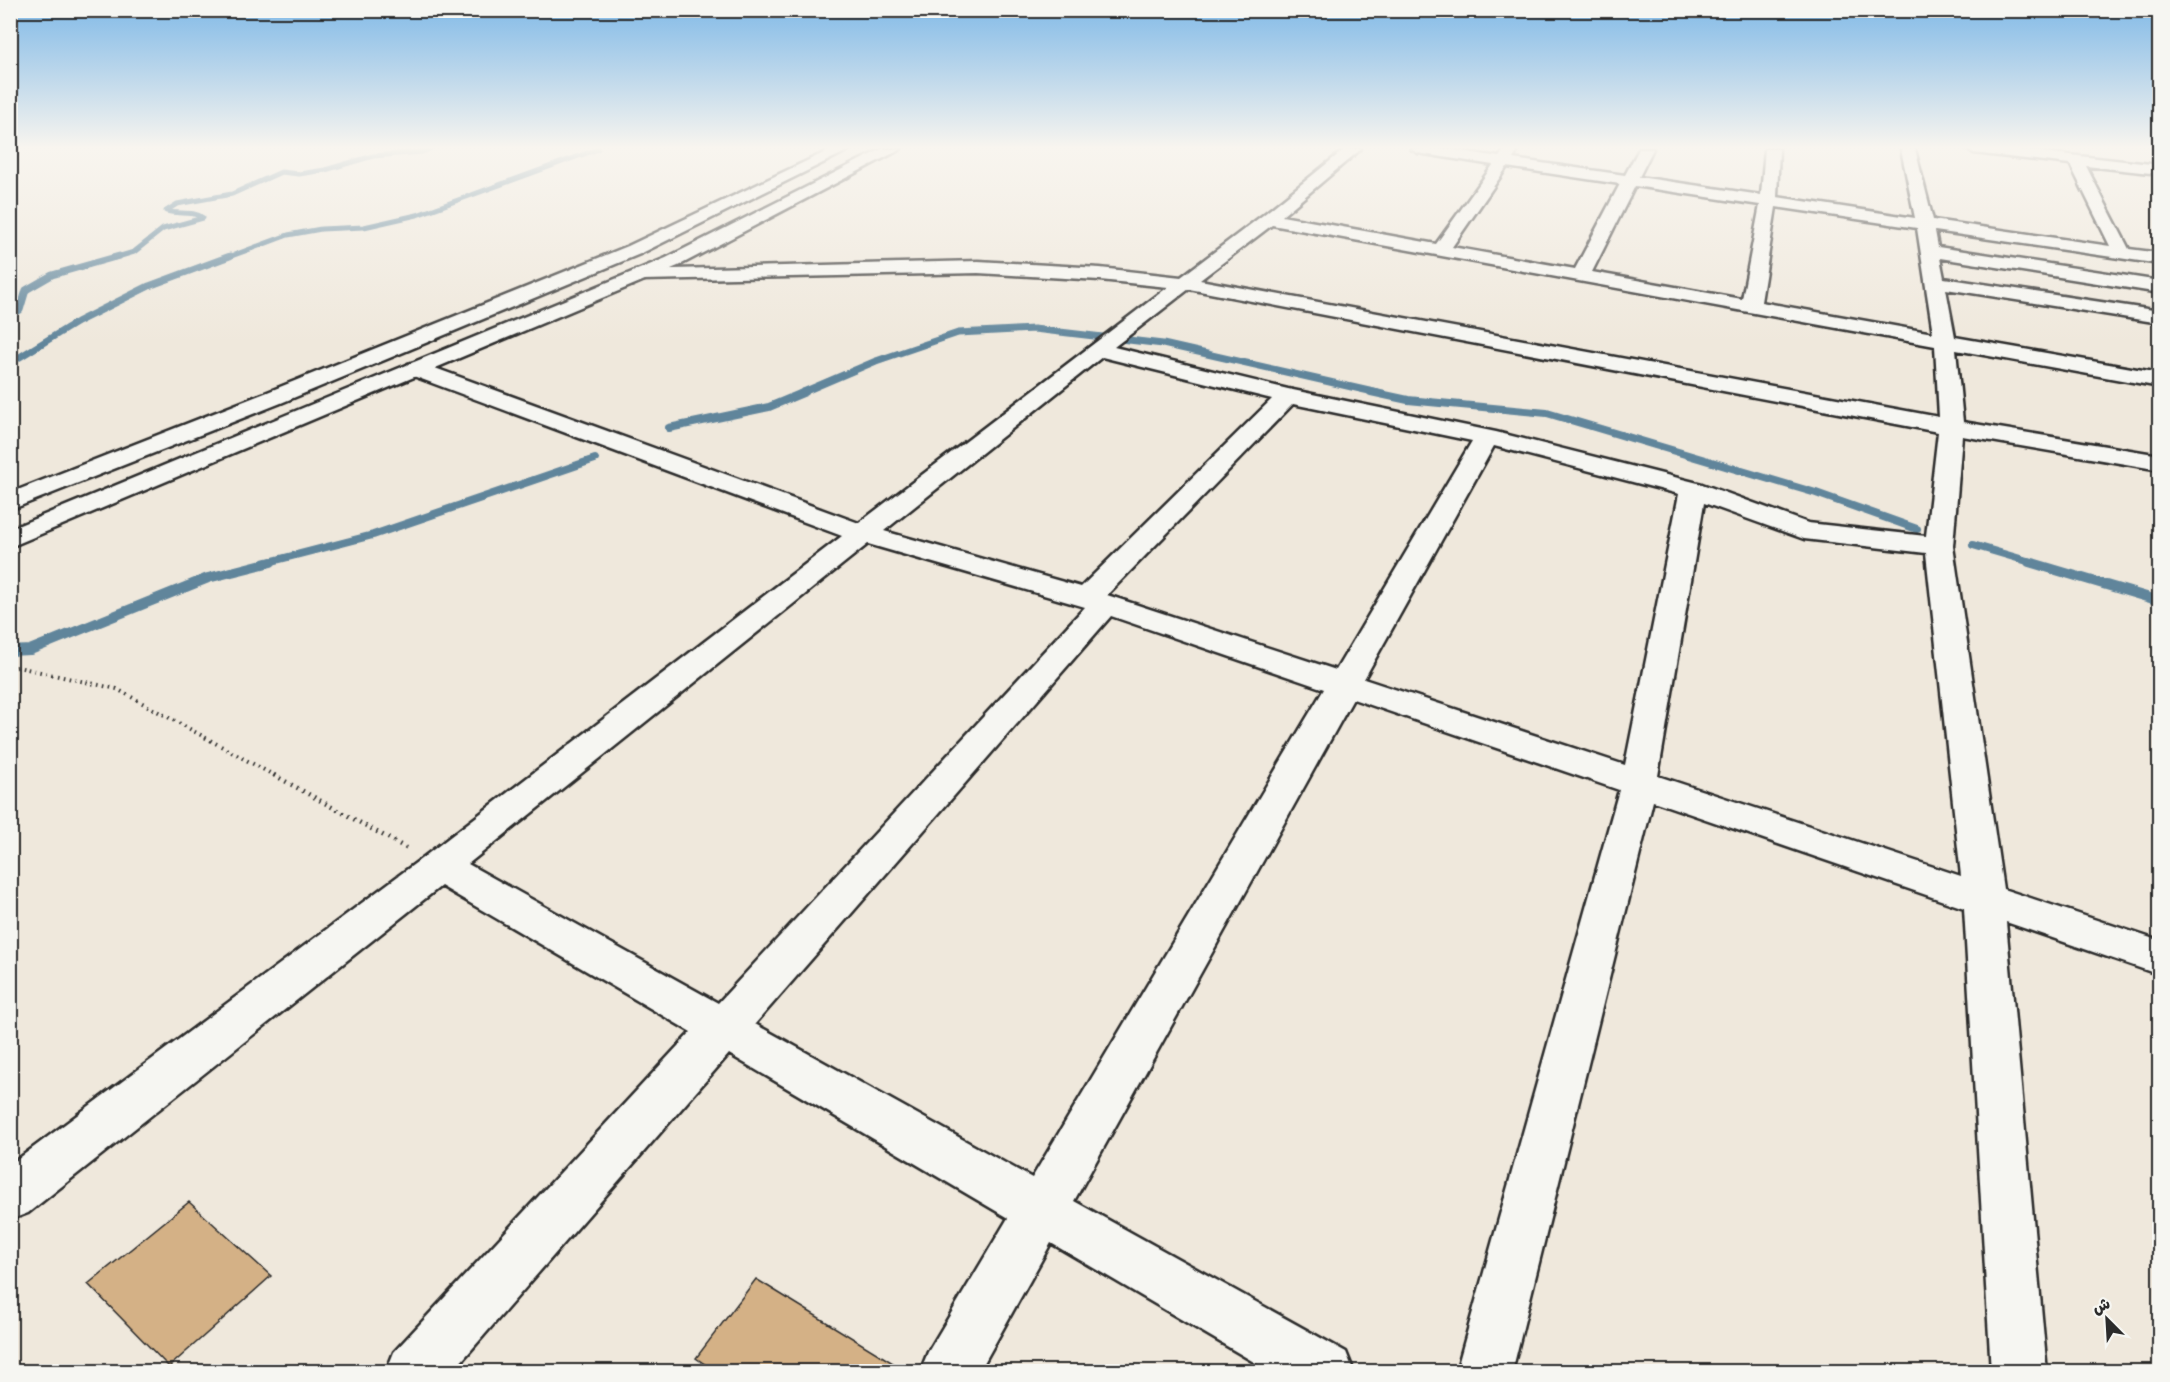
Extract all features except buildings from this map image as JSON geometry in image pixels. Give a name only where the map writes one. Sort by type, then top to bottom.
[{"type":"street","points":[[10,502],[273,398],[634,250],[712,213]]},
{"type":"street","points":[[10,539],[672,262],[767,213]]},
{"type":"street","points":[[10,1196],[439,866],[1109,341],[1276,213]]},
{"type":"street","points":[[1440,250],[1466,213]]},
{"type":"street","points":[[1581,275],[1614,213]]},
{"type":"street","points":[[1751,305],[1767,213]]},
{"type":"street","points":[[1854,213],[2159,260]]},
{"type":"street","points":[[1923,213],[1945,340],[1951,427],[1939,546],[1984,898],[2019,1371]]},
{"type":"street","points":[[2101,213],[2121,253]]},
{"type":"street","points":[[1269,219],[2160,380]]},
{"type":"street","points":[[1930,251],[2160,287]]},
{"type":"street","points":[[642,274],[978,267],[1100,274],[1185,283],[1951,427],[2160,463]]},
{"type":"street","points":[[1935,282],[2160,317]]},
{"type":"street","points":[[1109,341],[1288,396],[1487,437],[1693,490],[1804,531],[1939,546]]},
{"type":"street","points":[[416,369],[863,534],[1096,601],[2160,958]]},
{"type":"street","points":[[414,1371],[723,1027],[1096,601],[1288,396]]},
{"type":"street","points":[[948,1371],[1346,685],[1487,437]]},
{"type":"street","points":[[1484,1371],[1639,783],[1693,490]]},
{"type":"street","points":[[439,866],[1326,1371]]},
{"type":"path","points":[[10,668],[117,689],[439,866]]},
{"type":"waterway","points":[[114,258],[134,252],[163,229],[203,218],[195,214],[185,213]]},
{"type":"waterway","points":[[226,258],[288,235],[321,229],[364,227],[421,213]]},
{"type":"waterway","points":[[10,315],[20,310],[26,290],[52,275],[119,256]]},
{"type":"waterway","points":[[10,363],[77,322],[149,286],[230,256]]},
{"type":"waterway","points":[[801,393],[876,361],[958,333],[1034,329],[1163,344],[1378,393]]},
{"type":"waterway","points":[[669,428],[769,407],[805,392]]},
{"type":"waterway","points":[[1371,392],[1408,400],[1547,413],[1816,493],[1917,529]]},
{"type":"waterway","points":[[265,563],[373,535],[595,459]]},
{"type":"waterway","points":[[1973,545],[2034,563]]},
{"type":"waterway","points":[[10,651],[30,650],[208,578],[271,562]]},
{"type":"waterway","points":[[2029,562],[2160,601]]}]
